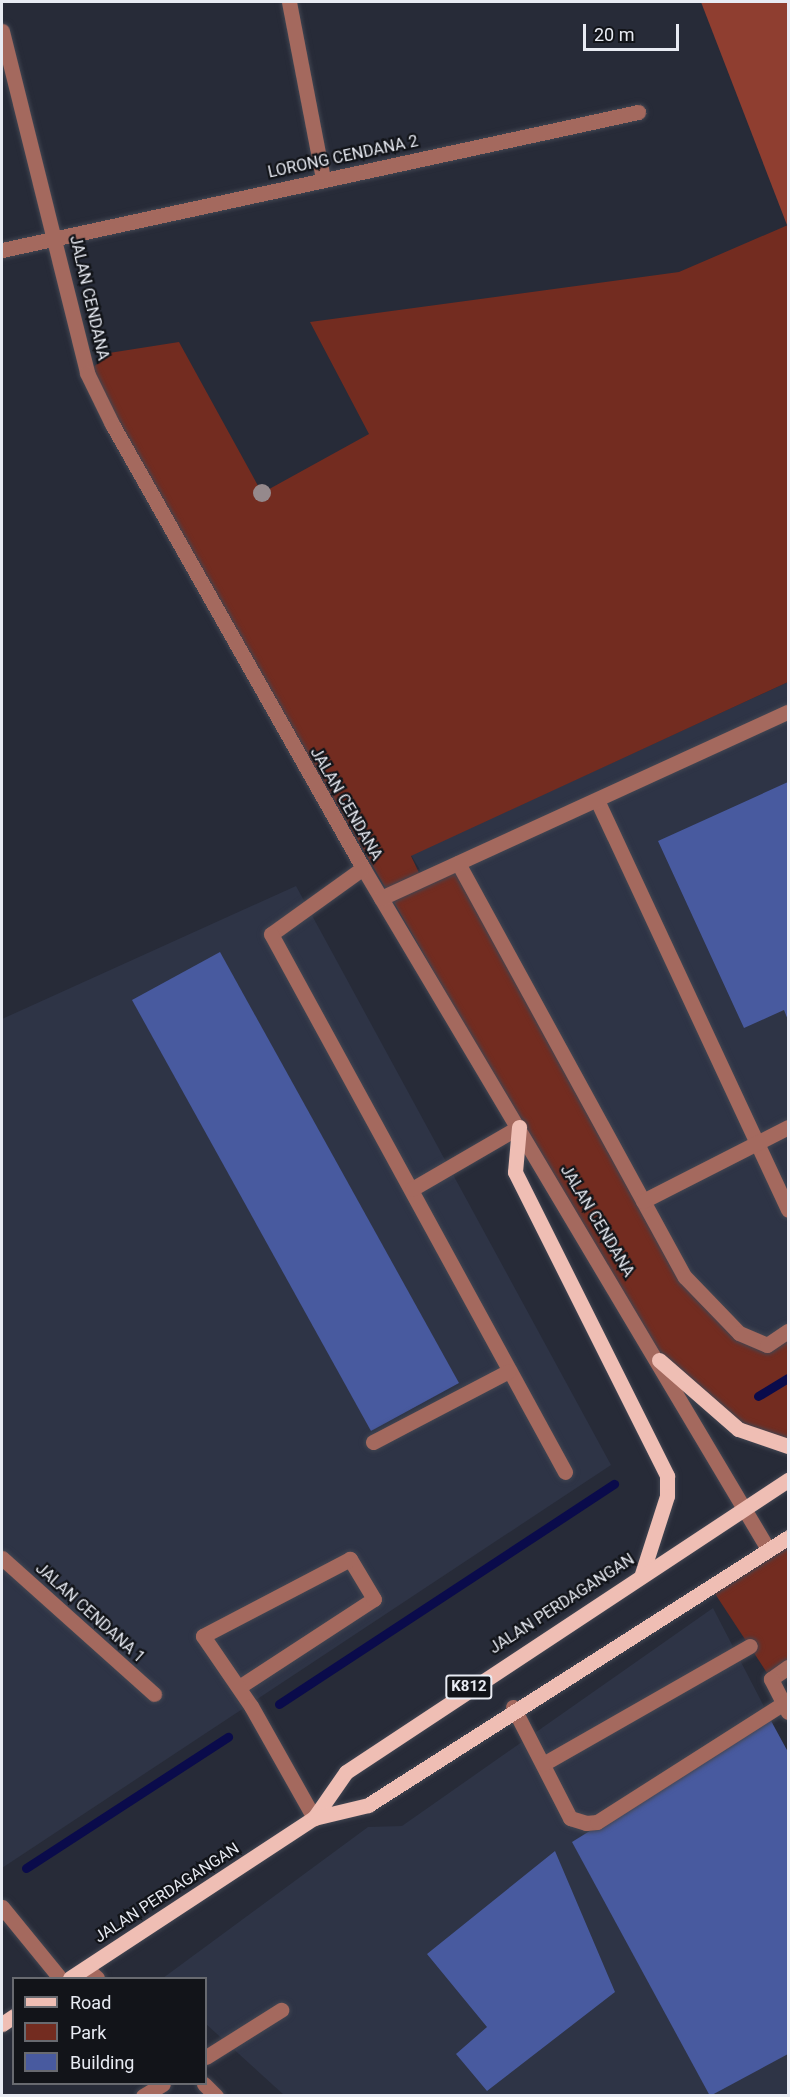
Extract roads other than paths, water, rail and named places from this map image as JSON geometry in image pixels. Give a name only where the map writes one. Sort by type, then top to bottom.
[{"type":"main road","points":[[519,1127],[514,1172],[667,1476],[667,1496],[642,1574]]},
{"type":"main road","points":[[659,1360],[738,1429],[789,1446]]},
{"type":"main road","name":"JALAN PERDAGANGAN","points":[[74,1977],[92,1973],[314,1818],[346,1772],[642,1574],[789,1480]]},
{"type":"main road","name":"JALAN PERDAGANGAN","points":[[314,1818],[368,1805],[513,1707],[789,1537]]},
{"type":"street","points":[[289,2],[323,180]]},
{"type":"street","name":"JALAN CENDANA","points":[[2,32],[56,238],[87,373],[112,424],[363,868],[659,1360],[742,1509],[768,1549]]},
{"type":"street","name":"LORONG CENDANA 2","points":[[2,250],[638,111]]},
{"type":"street","points":[[381,898],[789,712]]},
{"type":"street","points":[[597,800],[789,1210]]},
{"type":"street","points":[[458,863],[685,1277],[739,1333],[767,1345],[789,1331]]},
{"type":"street","points":[[363,868],[271,934],[566,1472]]},
{"type":"street","points":[[412,1189],[519,1127]]},
{"type":"street","points":[[643,1201],[789,1127]]},
{"type":"street","points":[[373,1442],[509,1371]]},
{"type":"street","name":"JALAN CENDANA 1","points":[[2,1558],[154,1694]]},
{"type":"street","points":[[239,1687],[374,1599],[350,1559],[203,1635],[251,1706],[314,1818]]},
{"type":"street","points":[[543,1764],[750,1646]]},
{"type":"street","points":[[513,1707],[570,1818],[597,1822],[786,1707],[771,1679],[789,1667]]},
{"type":"street","points":[[2,1907],[59,1977]]},
{"type":"street","points":[[207,2056],[281,2010]]},
{"type":"street","points":[[143,2096],[161,2085]]},
{"type":"street","points":[[205,2085],[216,2096]]},
{"type":"waterway","points":[[758,1396],[788,1378]]},
{"type":"waterway","points":[[279,1704],[614,1484]]},
{"type":"waterway","points":[[26,1868],[228,1737]]}]
